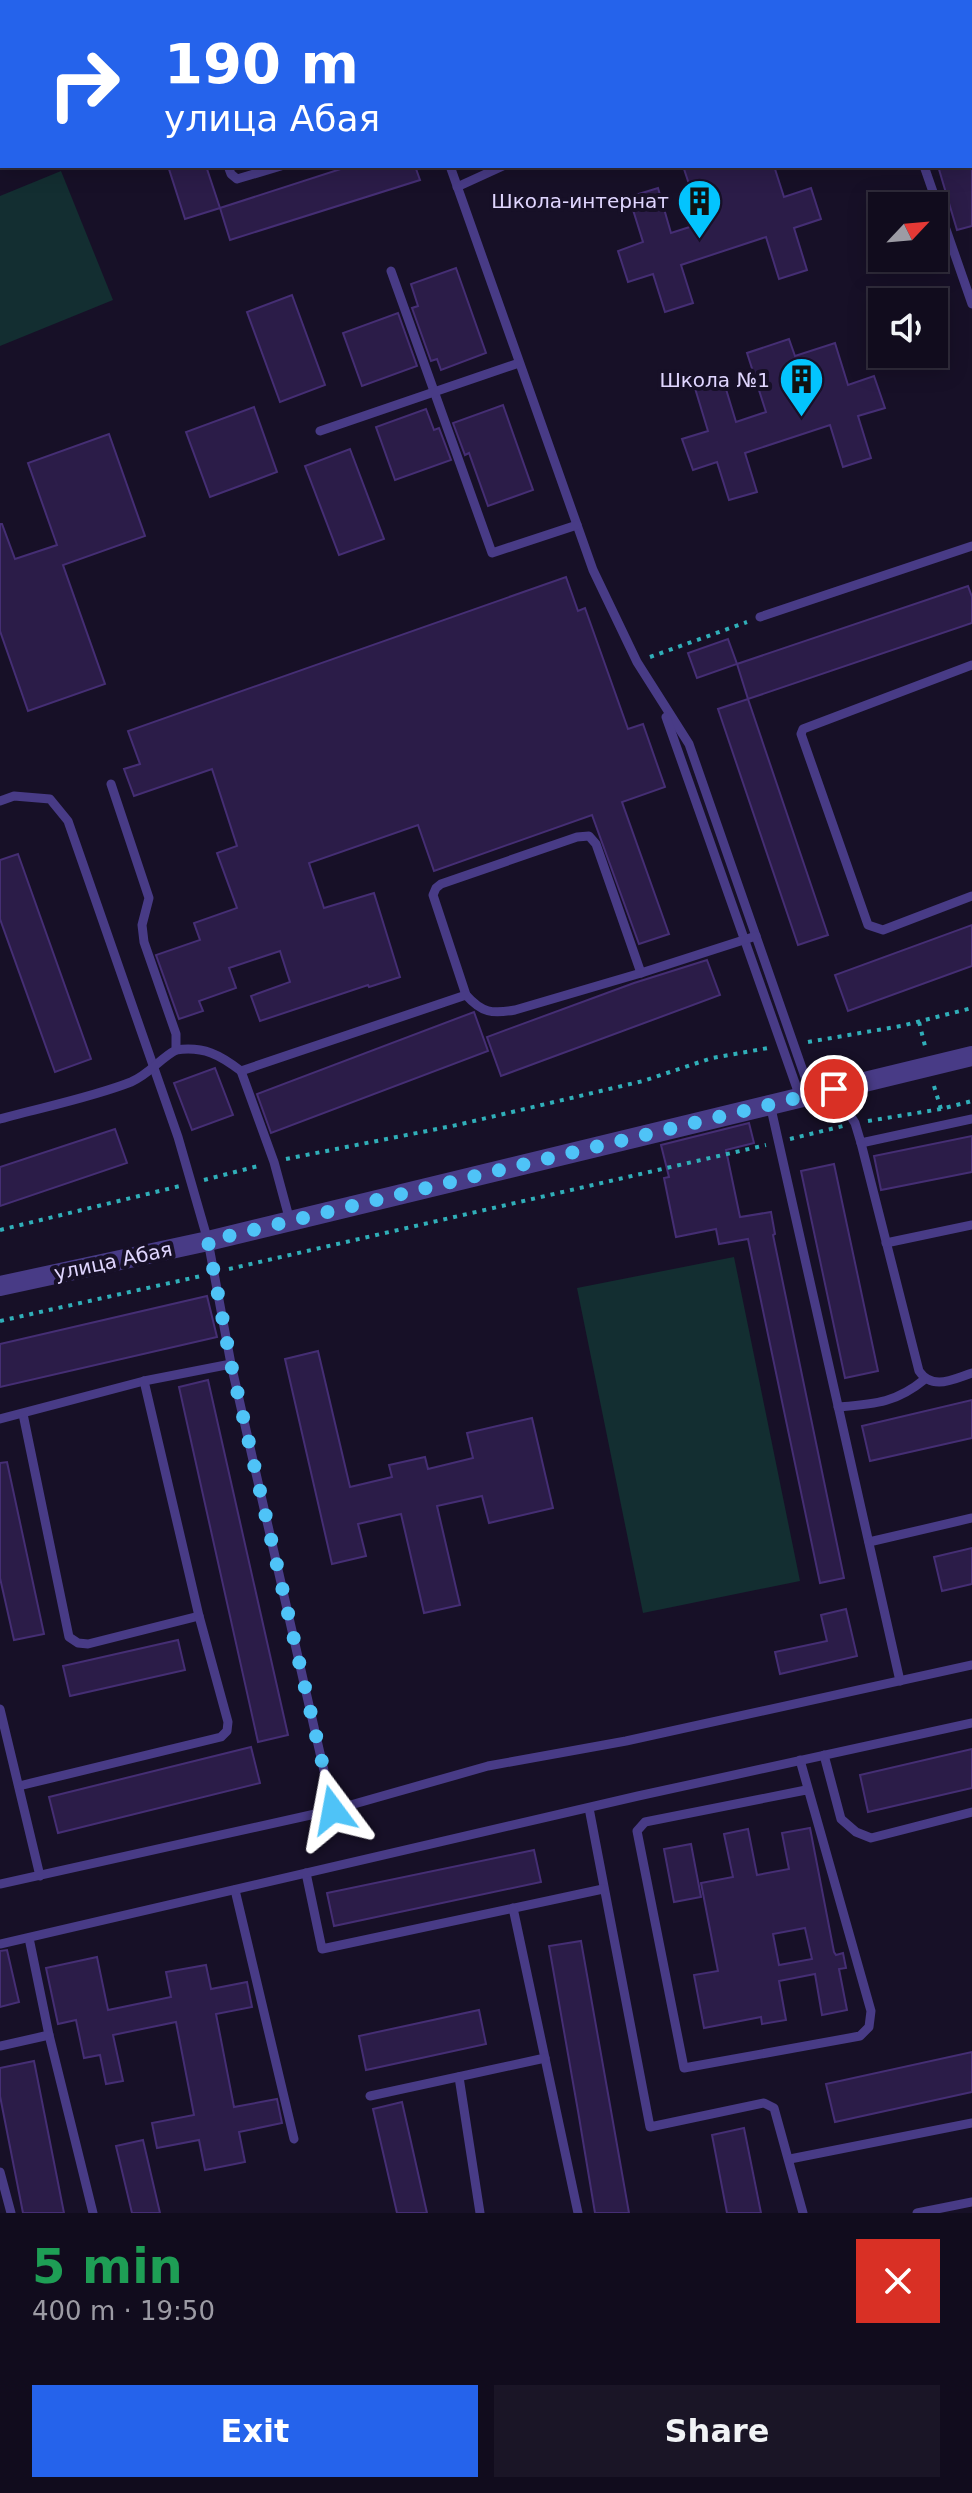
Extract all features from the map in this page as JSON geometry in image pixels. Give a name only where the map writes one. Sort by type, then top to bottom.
[{"type":"street","name":"улица Абая","points":[[0,1286],[208,1241],[972,1056]]},
{"type":"lane","points":[[229,168],[237,179],[243,179],[275,168]]},
{"type":"lane","points":[[451,168],[593,570],[637,662],[689,744],[793,1044],[805,1096]]},
{"type":"lane","points":[[457,187],[499,168]]},
{"type":"lane","points":[[925,168],[972,304]]},
{"type":"lane","points":[[391,271],[492,553],[577,525]]},
{"type":"lane","points":[[320,431],[519,363]]},
{"type":"lane","points":[[760,617],[972,546]]},
{"type":"lane","points":[[972,665],[803,729],[801,734],[868,925],[883,930],[972,896]]},
{"type":"lane","points":[[663,706],[782,1045],[805,1096]]},
{"type":"lane","points":[[111,784],[149,898],[142,925],[144,942],[176,1034],[176,1050]]},
{"type":"lane","points":[[0,801],[14,796],[50,799],[68,821],[155,1069],[208,1241],[231,1364],[333,1810]]},
{"type":"lane","points":[[641,973],[596,844],[589,836],[562,842],[441,884],[433,895],[466,995],[479,1009],[499,1012],[641,973],[756,936]]},
{"type":"lane","points":[[241,1071],[466,995]]},
{"type":"lane","points":[[0,1119],[133,1081],[155,1069],[164,1056],[176,1050],[195,1047],[219,1054],[241,1071],[274,1162],[290,1221]]},
{"type":"lane","points":[[834,1089],[855,1123],[917,1363],[925,1379],[938,1383],[972,1373]]},
{"type":"lane","points":[[770,1104],[900,1681]]},
{"type":"lane","points":[[861,1143],[972,1119]]},
{"type":"lane","points":[[886,1243],[972,1225]]},
{"type":"lane","points":[[0,1419],[144,1381],[231,1364]]},
{"type":"lane","points":[[838,1407],[901,1397],[925,1379]]},
{"type":"lane","points":[[19,1786],[221,1737],[227,1731],[228,1722],[199,1616],[144,1381]]},
{"type":"lane","points":[[23,1414],[69,1637],[78,1643],[88,1644],[199,1616]]},
{"type":"lane","points":[[869,1542],[972,1518]]},
{"type":"lane","points":[[0,1884],[333,1810],[488,1766],[626,1741],[972,1665]]},
{"type":"lane","points":[[0,1709],[40,1876]]},
{"type":"lane","points":[[0,1944],[972,1723]]},
{"type":"lane","points":[[824,1755],[841,1819],[856,1832],[871,1838],[972,1812]]},
{"type":"lane","points":[[800,1760],[871,2011],[869,2027],[860,2036],[684,2068],[637,1831],[645,1822],[806,1790]]},
{"type":"lane","points":[[589,1808],[650,2127],[770,2104],[790,2159],[803,2213]]},
{"type":"lane","points":[[306,1873],[322,1949],[603,1889]]},
{"type":"lane","points":[[235,1890],[294,2139]]},
{"type":"lane","points":[[513,1908],[577,2212],[566,2213]]},
{"type":"lane","points":[[29,1938],[49,2035],[93,2213]]},
{"type":"lane","points":[[0,2046],[49,2035]]},
{"type":"lane","points":[[370,2096],[545,2058]]},
{"type":"lane","points":[[459,2077],[480,2213]]},
{"type":"lane","points":[[790,2159],[972,2123]]},
{"type":"lane","points":[[0,2172],[11,2213]]},
{"type":"lane","points":[[917,2213],[972,2202]]},
{"type":"path","points":[[637,662],[760,617]]},
{"type":"path","points":[[793,1044],[901,1026],[972,1008]]},
{"type":"path","points":[[0,1230],[274,1162],[457,1125],[643,1081],[712,1058],[782,1045]]},
{"type":"path","points":[[0,1321],[855,1123],[941,1109]]},
{"type":"green space","points":[[61,171],[113,300],[0,346],[0,196]]},
{"type":"green space","points":[[734,1257],[800,1581],[643,1613],[577,1288]]},
{"type":"building","points":[[169,168],[207,168],[220,208],[185,219]]},
{"type":"building","points":[[344,168],[416,168],[420,180],[230,240],[220,208]]},
{"type":"building","name":"Школа-интернат","points":[[684,168],[775,168],[784,197],[811,188],[821,219],[794,228],[807,270],[779,279],[766,237],[681,265],[693,303],[665,312],[653,274],[628,282],[618,251],[643,242],[629,197],[658,188],[671,233],[702,223]]},
{"type":"building","points":[[939,168],[972,168],[972,226],[957,230]]},
{"type":"building","points":[[456,268],[486,353],[441,370],[437,359],[431,361],[412,308],[418,306],[411,284]]},
{"type":"building","points":[[292,295],[325,385],[280,402],[247,312]]},
{"type":"building","points":[[398,313],[417,366],[362,386],[343,333]]},
{"type":"building","name":"Школа №1","points":[[789,339],[795,356],[835,343],[848,385],[874,376],[885,408],[858,416],[871,458],[843,467],[830,425],[745,453],[757,492],[729,500],[717,462],[693,470],[682,439],[708,431],[694,385],[722,376],[736,422],[766,412],[747,353]]},
{"type":"building","points":[[503,405],[533,490],[488,506],[469,453],[465,455],[453,423]]},
{"type":"building","points":[[254,407],[277,472],[210,497],[186,432]]},
{"type":"building","points":[[426,409],[434,430],[439,428],[451,460],[395,480],[376,427]]},
{"type":"building","points":[[109,434],[145,536],[63,565],[105,684],[28,711],[0,631],[0,524],[15,559],[57,545],[28,463]]},
{"type":"building","points":[[350,449],[384,539],[339,555],[305,466]]},
{"type":"building","points":[[566,577],[578,611],[585,608],[628,729],[643,724],[665,787],[622,802],[669,934],[639,944],[592,815],[434,871],[418,825],[309,863],[324,908],[374,893],[400,977],[260,1021],[251,996],[290,982],[280,951],[229,968],[236,988],[199,1001],[203,1011],[179,1019],[156,955],[200,940],[194,923],[237,908],[217,853],[237,846],[212,769],[134,796],[124,769],[140,764],[128,731]]},
{"type":"building","points":[[968,586],[972,597],[972,623],[748,699],[737,664]]},
{"type":"building","points":[[728,639],[737,664],[697,678],[688,653]]},
{"type":"building","points":[[748,699],[828,935],[798,945],[718,709]]},
{"type":"building","points":[[18,854],[91,1059],[55,1072],[0,919],[0,860]]},
{"type":"building","points":[[972,925],[972,966],[848,1011],[835,975]]},
{"type":"building","points":[[707,960],[720,995],[501,1076],[487,1037],[634,983]]},
{"type":"building","points":[[474,1012],[488,1051],[271,1133],[257,1094]]},
{"type":"building","points":[[215,1068],[233,1115],[192,1130],[174,1083]]},
{"type":"building","points":[[749,1123],[754,1143],[726,1150],[740,1217],[771,1212],[773,1235],[844,1578],[820,1583],[748,1239],[719,1244],[716,1229],[676,1237],[664,1178],[669,1177],[661,1145]]},
{"type":"building","points":[[115,1129],[127,1163],[0,1206],[0,1167]]},
{"type":"building","points":[[972,1136],[972,1172],[881,1190],[874,1156]]},
{"type":"building","points":[[834,1164],[878,1371],[845,1378],[801,1171]]},
{"type":"building","points":[[207,1296],[217,1337],[0,1387],[0,1344]]},
{"type":"building","points":[[318,1351],[350,1487],[392,1477],[389,1465],[425,1457],[428,1469],[473,1458],[467,1433],[532,1418],[553,1508],[489,1523],[482,1496],[437,1506],[460,1605],[424,1613],[401,1514],[358,1524],[366,1556],[332,1564],[285,1359]]},
{"type":"building","points":[[208,1380],[288,1735],[258,1742],[179,1387]]},
{"type":"building","points":[[972,1400],[972,1438],[870,1461],[862,1426]]},
{"type":"building","points":[[7,1462],[44,1634],[14,1640],[0,1578],[0,1463]]},
{"type":"building","points":[[972,1548],[972,1584],[942,1591],[934,1557]]},
{"type":"building","points":[[846,1609],[857,1656],[780,1674],[775,1652],[827,1641],[821,1615]]},
{"type":"building","points":[[178,1640],[185,1670],[70,1696],[63,1666]]},
{"type":"building","points":[[251,1747],[260,1783],[58,1833],[49,1797]]},
{"type":"building","points":[[972,1749],[972,1788],[868,1812],[860,1775]]},
{"type":"building","points":[[810,1828],[834,1952],[836,1955],[843,1953],[846,1968],[839,1969],[847,2010],[822,2015],[815,1974],[779,1981],[786,2020],[762,2024],[761,2017],[704,2028],[694,1975],[718,1971],[701,1883],[733,1877],[724,1834],[748,1829],[757,1875],[789,1869],[782,1833]],"holes":[[[805,1928],[812,1959],[779,1965],[773,1934]]]},
{"type":"building","points":[[691,1844],[701,1897],[674,1902],[664,1849]]},
{"type":"building","points":[[534,1850],[541,1882],[334,1926],[327,1893]]},
{"type":"building","points":[[581,1941],[629,2213],[595,2213],[549,1946]]},
{"type":"building","points":[[7,1950],[19,2002],[0,2007],[0,1951]]},
{"type":"building","points":[[97,1957],[108,2010],[171,1997],[166,1972],[206,1965],[211,1989],[247,1982],[252,2007],[216,2014],[234,2107],[277,2099],[282,2123],[239,2132],[245,2162],[205,2170],[199,2140],[157,2148],[152,2123],[194,2115],[176,2022],[113,2035],[123,2081],[106,2084],[100,2055],[84,2058],[76,2020],[58,2024],[46,1968]]},
{"type":"building","points":[[479,2010],[486,2044],[366,2070],[359,2036]]},
{"type":"building","points":[[972,2052],[972,2092],[835,2122],[826,2084]]},
{"type":"building","points":[[34,2061],[64,2213],[23,2213],[0,2096],[0,2068]]},
{"type":"building","points":[[402,2102],[427,2213],[397,2213],[373,2109]]},
{"type":"building","points":[[744,2128],[761,2213],[727,2213],[712,2135]]},
{"type":"building","points":[[143,2140],[160,2213],[132,2213],[116,2146]]},
{"type":"place","name":"Школа-интернат","points":[[700,240]]},
{"type":"place","name":"Школа №1","points":[[801,419]]},
{"type":"route","points":[[333,1810],[231,1364],[208,1241],[834,1089]]}]
